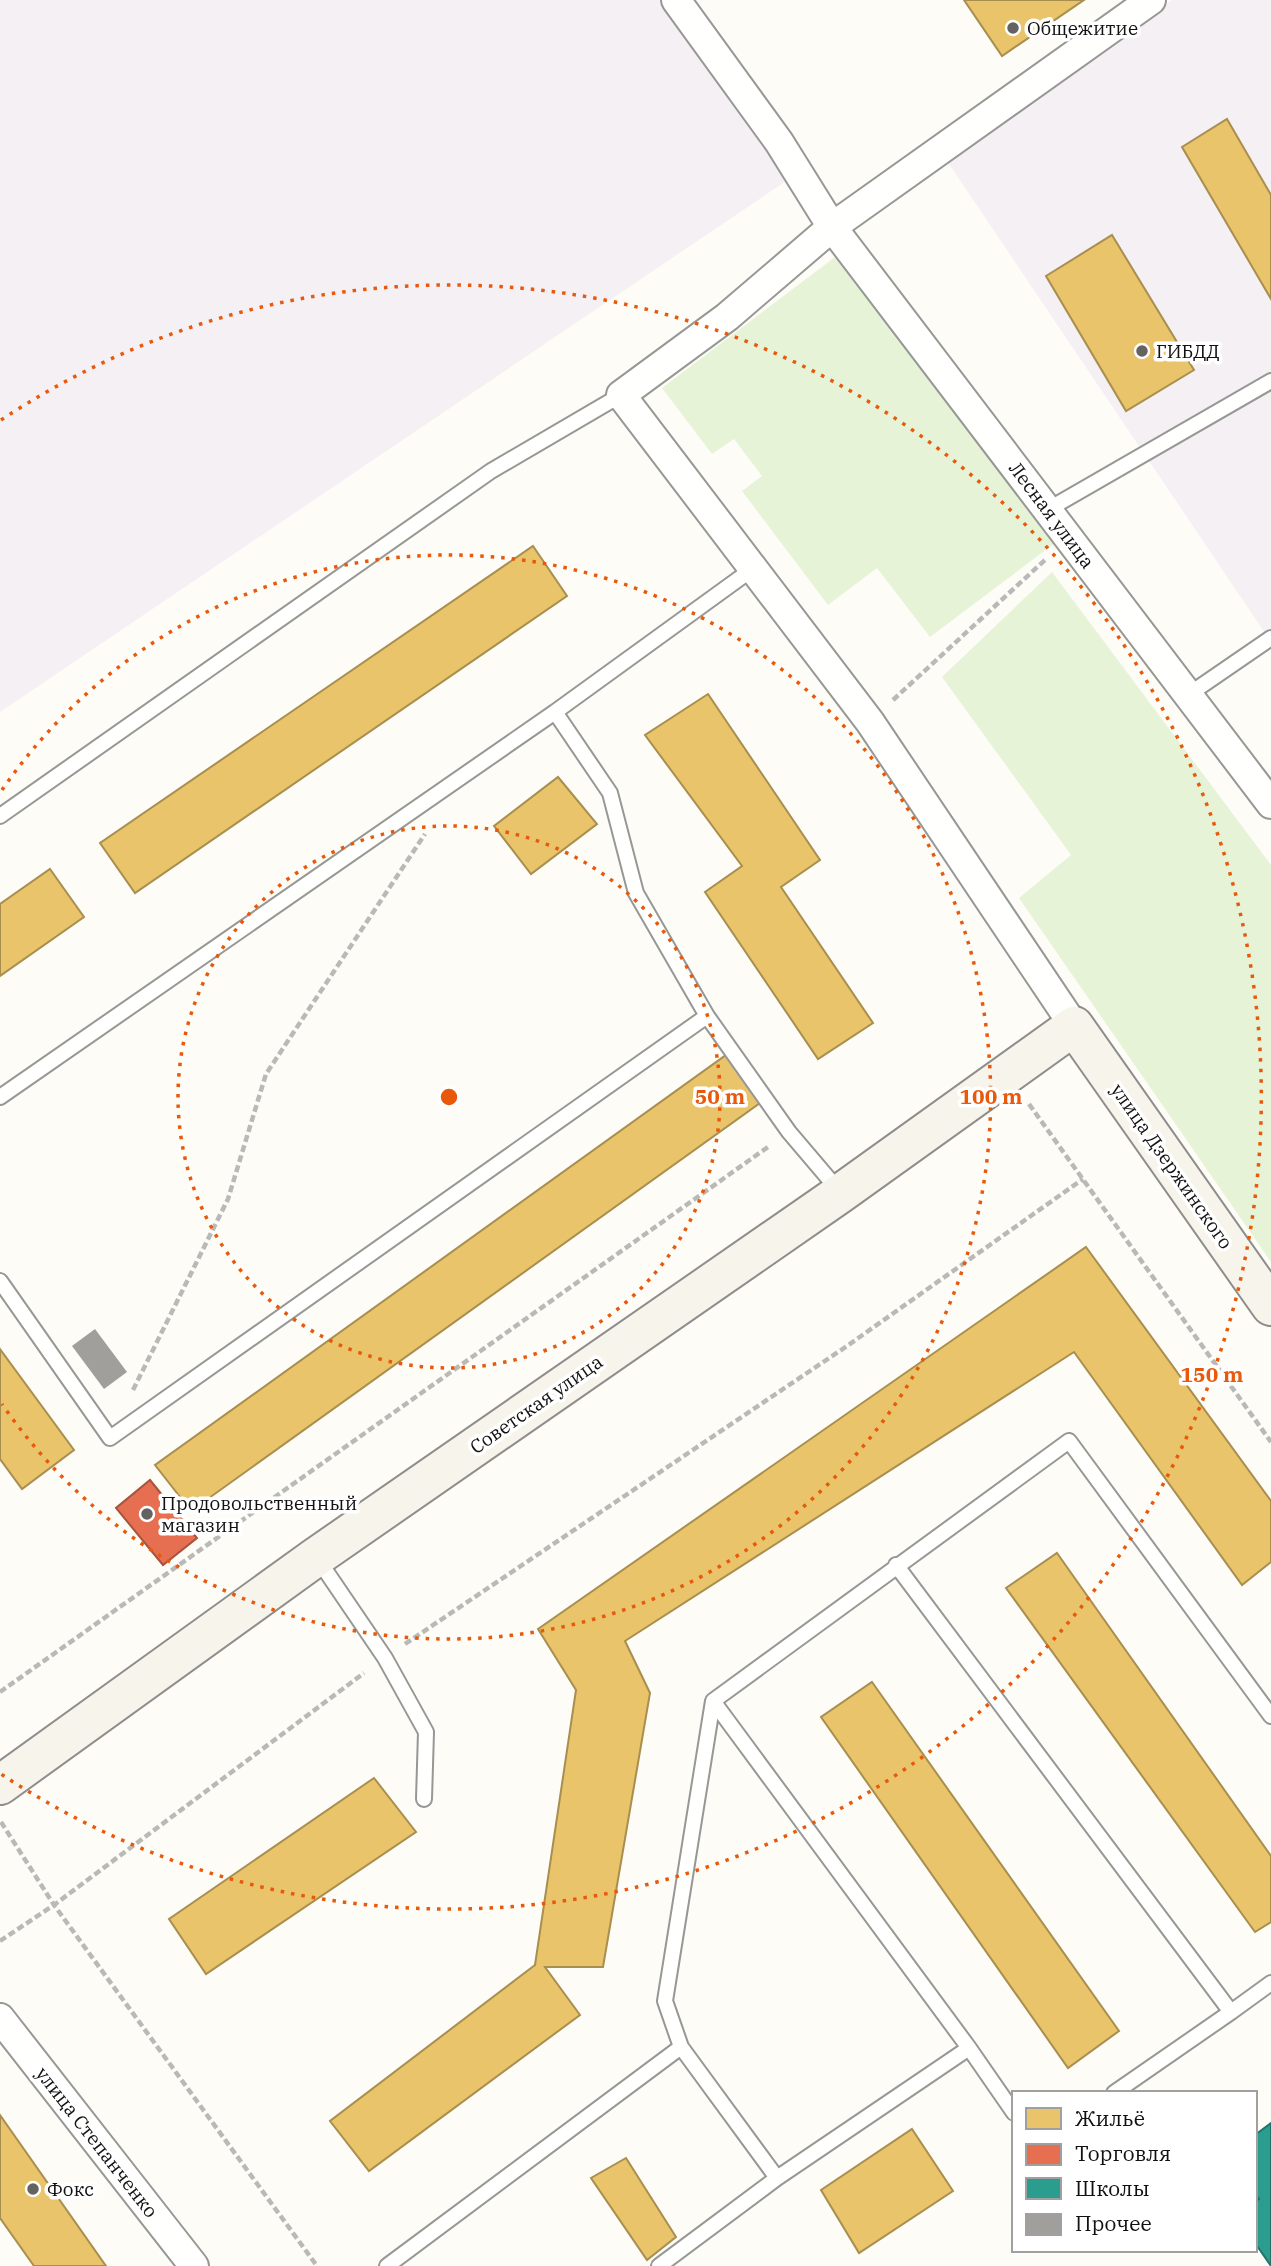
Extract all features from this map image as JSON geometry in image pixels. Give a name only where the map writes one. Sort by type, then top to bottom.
[{"type":"street","name":"Лесная улица","points":[[676,0],[779,142],[832,227],[1271,804]]},
{"type":"street","points":[[1074,1026],[870,722],[751,570],[621,395],[727,317],[832,227],[1151,0]]},
{"type":"street","name":"Советская улица","points":[[0,1785],[316,1557],[841,1193],[1074,1026]]},
{"type":"street","name":"улица Дзержинского","points":[[1074,1026],[1271,1306]]},
{"type":"street","name":"улица Степанченко","points":[[0,2018],[194,2266]]},
{"type":"lane","points":[[1047,510],[1269,388]]},
{"type":"lane","points":[[0,816],[491,471],[621,395]]},
{"type":"lane","points":[[0,1097],[555,712],[751,570]]},
{"type":"lane","points":[[1188,695],[1271,638]]},
{"type":"lane","points":[[555,712],[610,793],[636,893],[708,1016],[789,1132],[841,1193]]},
{"type":"lane","points":[[0,1281],[110,1438],[708,1016]]},
{"type":"lane","points":[[777,2178],[681,2047],[665,2001],[713,1701],[1069,1441],[1271,1716]]},
{"type":"lane","points":[[316,1557],[385,1658],[426,1732],[424,1799]]},
{"type":"lane","points":[[896,1565],[1231,2012]]},
{"type":"lane","points":[[713,1701],[1012,2110]]},
{"type":"lane","points":[[1117,2091],[1271,1983]]},
{"type":"lane","points":[[387,2266],[681,2047]]},
{"type":"lane","points":[[659,2266],[777,2178],[969,2048]]},
{"type":"path","points":[[870,722],[1069,538]]},
{"type":"path","points":[[110,1438],[228,1199],[266,1074],[428,830]]},
{"type":"path","points":[[1009,1075],[1271,1442]]},
{"type":"path","points":[[0,1692],[789,1132]]},
{"type":"path","points":[[0,1941],[54,1905],[385,1658],[847,1346],[1083,1179]]},
{"type":"path","points":[[0,1820],[54,1905],[317,2266]]},
{"type":"shaded area","points":[[0,0],[662,0],[792,177],[0,712]]},
{"type":"shaded area","points":[[1172,0],[1271,0],[1271,642],[943,155]]},
{"type":"green space","points":[[843,251],[1060,539],[930,637],[877,568],[828,605],[742,491],[762,476],[734,439],[712,454],[662,388]]},
{"type":"green space","points":[[1052,572],[1271,865],[1271,1262],[1019,898],[1071,855],[942,677]]},
{"type":"building: Жильё","name":"Общежитие","points":[[964,0],[1084,0],[1002,56]]},
{"type":"building: Жильё","points":[[1227,119],[1271,195],[1271,299],[1182,147]]},
{"type":"building: Жильё","points":[[1112,235],[1194,370],[1126,411],[1046,276]]},
{"type":"building: Жильё","points":[[533,546],[567,596],[135,893],[100,843]]},
{"type":"building: Жильё","points":[[708,694],[820,860],[781,887],[873,1023],[818,1059],[705,892],[742,866],[645,735]]},
{"type":"building: Жильё","points":[[558,777],[597,824],[531,874],[494,826]]},
{"type":"building: Жильё","points":[[50,869],[84,917],[0,976],[0,904]]},
{"type":"building: Жильё","points":[[726,1055],[760,1103],[191,1511],[155,1465]]},
{"type":"building: Жильё","points":[[1086,1247],[1271,1501],[1271,1562],[1242,1585],[1074,1352],[625,1641],[650,1693],[603,1967],[545,1967],[580,2015],[369,2171],[330,2121],[535,1965],[576,1690],[538,1629]]},
{"type":"building: Жильё","points":[[0,1349],[74,1450],[22,1489],[0,1459]]},
{"type":"building: Жильё","points":[[1057,1553],[1271,1856],[1271,1922],[1255,1932],[1006,1588]]},
{"type":"building: Жильё","points":[[872,1682],[1119,2031],[1068,2068],[821,1717]]},
{"type":"building: Жильё","points":[[374,1778],[416,1832],[206,1974],[169,1919]]},
{"type":"building: Жильё","points":[[0,2115],[106,2266],[34,2266],[0,2218]]},
{"type":"building: Жильё","points":[[912,2129],[953,2191],[859,2253],[821,2190]]},
{"type":"building: Жильё","points":[[626,2158],[676,2237],[647,2260],[591,2178]]},
{"type":"building: Торговля","points":[[150,1480],[197,1538],[163,1565],[116,1508]]},
{"type":"building: Школы","points":[[1271,2123],[1271,2266],[1257,2246],[1257,2134]]},
{"type":"building: Прочее","points":[[95,1329],[127,1372],[104,1389],[72,1346]]},
{"type":"place","name":"Общежитие","points":[[1013,28]]},
{"type":"place","name":"ГИБДД","points":[[1142,351]]},
{"type":"place","name":"Продовольственный магазин","points":[[147,1514]]},
{"type":"place","name":"Фокс","points":[[33,2189]]}]
